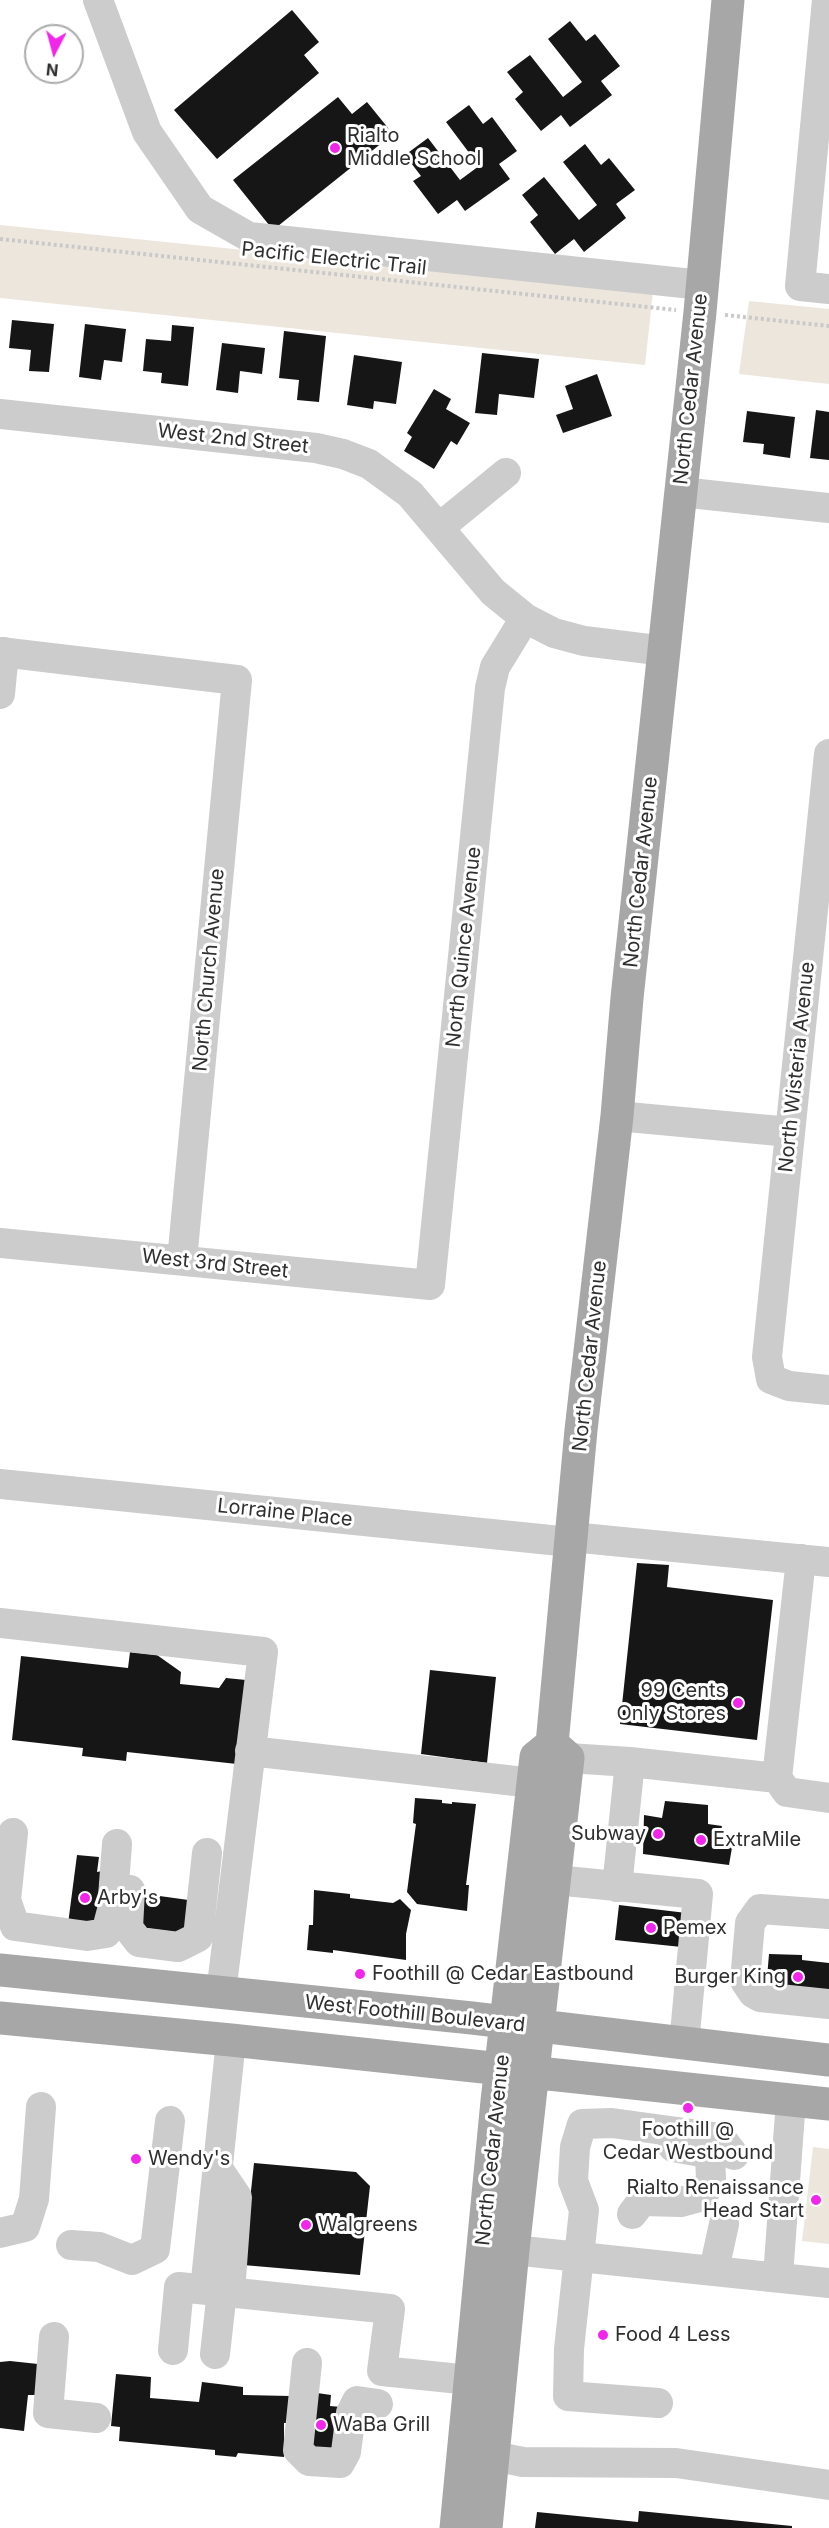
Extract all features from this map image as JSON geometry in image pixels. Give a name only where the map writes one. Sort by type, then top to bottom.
[{"type":"main road","name":"North Cedar Avenue","points":[[487,2513],[513,2250],[555,1880],[570,1540],[617,1116],[627,998],[702,285],[728,0]]},
{"type":"main road","name":"North Cedar Avenue","points":[[456,2528],[532,1783],[536,1757],[560,1751]]},
{"type":"main road","name":"West Foothill Boulevard","points":[[0,1970],[829,2060]]},
{"type":"main road","points":[[0,1993],[77,2001],[130,1984]]},
{"type":"main road","points":[[0,2018],[502,2068],[829,2104]]},
{"type":"main road","points":[[470,2380],[487,2390],[478,2471],[487,2513]]},
{"type":"street","points":[[98,0],[147,132],[200,209],[249,237],[702,285]]},
{"type":"street","points":[[827,0],[800,286],[829,289]]},
{"type":"street","name":"West 2nd Street","points":[[0,414],[316,448],[344,454],[369,464],[410,494],[494,592],[525,618],[554,633],[584,641],[664,651]]},
{"type":"street","points":[[440,527],[506,473]]},
{"type":"street","points":[[681,492],[829,508]]},
{"type":"street","name":"North Quince Avenue","points":[[430,1285],[490,688],[495,666],[525,618]]},
{"type":"street","points":[[0,694],[2,652]]},
{"type":"street","name":"North Church Avenue","points":[[2,652],[237,680],[182,1260]]},
{"type":"street","name":"North Wisteria Avenue","points":[[829,754],[767,1357],[771,1379],[789,1386],[829,1390]]},
{"type":"street","points":[[617,1116],[790,1132]]},
{"type":"street","name":"West 3rd Street","points":[[0,1243],[430,1285]]},
{"type":"street","name":"Lorraine Place","points":[[0,1484],[570,1540],[815,1561]]},
{"type":"street","points":[[815,1561],[777,1778],[787,1792],[829,1798]]},
{"type":"street","points":[[0,1623],[263,1652],[221,1993]]},
{"type":"street","points":[[250,1751],[532,1783]]},
{"type":"street","points":[[560,1751],[630,1762],[777,1778]]},
{"type":"street","points":[[617,1887],[630,1762]]},
{"type":"street","points":[[13,1833],[6,1900],[15,1926],[87,1936],[106,1933],[125,1845],[128,1928],[139,1942],[178,1947],[198,1937],[207,1853]]},
{"type":"street","points":[[555,1880],[698,1894],[684,2044]]},
{"type":"street","points":[[829,1914],[768,1908],[760,1910],[750,1923],[745,1981],[747,1986],[760,1997],[829,2004]]},
{"type":"street","points":[[173,2350],[209,2290],[237,2197],[218,2169],[231,2040]]},
{"type":"street","points":[[778,2276],[791,2100]]},
{"type":"street","points":[[0,2233],[25,2227],[34,2199],[41,2107]]},
{"type":"street","points":[[71,2245],[99,2247],[132,2260],[155,2249],[170,2121]]},
{"type":"street","points":[[658,2403],[568,2396],[569,2349],[584,2210],[573,2181],[575,2147],[582,2124],[612,2123],[721,2138],[734,2155]]},
{"type":"street","points":[[579,2134],[691,2150],[710,2156],[711,2179],[703,2196],[681,2202],[642,2201],[632,2214]]},
{"type":"street","points":[[714,2270],[724,2224]]},
{"type":"street","points":[[513,2250],[829,2283]]},
{"type":"street","points":[[209,2290],[390,2309],[382,2371],[470,2380]]},
{"type":"street","points":[[209,2290],[215,2354]]},
{"type":"street","points":[[54,2337],[48,2413],[96,2418]]},
{"type":"street","points":[[306,2363],[298,2450],[309,2461],[340,2463],[346,2452],[351,2413],[357,2401],[378,2404]]},
{"type":"street","points":[[493,2456],[523,2462],[676,2463],[829,2485]]},
{"type":"path","name":"Pacific Electric Trail","points":[[0,239],[666,308]]},
{"type":"path","points":[[742,317],[829,326]]},
{"type":"shaded area","points":[[0,225],[653,292],[645,365],[0,298]]},
{"type":"shaded area","points":[[749,301],[829,309],[829,384],[739,374]]},
{"type":"shaded area","name":"Rialto Renaissance Head Start","points":[[813,2147],[829,2149],[829,2244],[802,2241]]},
{"type":"building","points":[[292,10],[319,42],[304,55],[319,73],[217,159],[174,110]]},
{"type":"building","points":[[570,21],[586,41],[595,34],[620,66],[601,81],[612,95],[570,127],[561,115],[541,131],[515,99],[523,92],[507,72],[530,55],[563,97],[582,82],[548,39]]},
{"type":"building","points":[[338,97],[352,114],[367,102],[393,134],[273,230],[233,180]]},
{"type":"building","points":[[469,105],[483,124],[492,117],[517,151],[499,164],[510,179],[465,211],[457,200],[438,214],[413,181],[421,176],[405,155],[428,138],[460,180],[479,166],[446,122]]},
{"type":"building","points":[[585,144],[601,165],[609,158],[635,190],[616,204],[626,218],[584,252],[574,239],[555,254],[530,222],[538,215],[522,195],[544,177],[579,220],[597,205],[563,162]]},
{"type":"building","points":[[12,320],[54,324],[49,372],[29,371],[31,350],[9,348]]},
{"type":"building","points":[[85,324],[126,329],[122,362],[104,360],[101,380],[79,377]]},
{"type":"building","points":[[172,325],[194,327],[188,386],[161,383],[162,373],[143,371],[146,339],[171,341]]},
{"type":"building","points":[[284,331],[326,336],[319,402],[297,400],[299,380],[279,378]]},
{"type":"building","points":[[222,343],[265,348],[262,374],[240,371],[238,393],[216,390]]},
{"type":"building","points":[[482,353],[539,359],[534,398],[499,394],[497,415],[475,413]]},
{"type":"building","points":[[354,355],[402,362],[396,404],[374,401],[373,409],[347,405]]},
{"type":"building","points":[[597,374],[612,416],[563,433],[556,415],[573,409],[565,386]]},
{"type":"building","points":[[434,389],[451,399],[446,409],[470,423],[457,445],[451,441],[434,469],[404,451],[412,437],[407,433]]},
{"type":"building","points":[[816,410],[829,412],[829,460],[810,458]]},
{"type":"building","points":[[747,411],[795,417],[790,458],[763,454],[764,444],[743,442]]},
{"type":"building","points":[[637,1563],[669,1565],[667,1587],[773,1600],[757,1740],[620,1724]]},
{"type":"building","points":[[130,1652],[157,1655],[181,1672],[180,1684],[219,1688],[226,1678],[246,1680],[237,1764],[127,1752],[126,1761],[82,1756],[83,1748],[12,1740],[21,1656],[128,1668]]},
{"type":"building","points":[[430,1670],[496,1677],[487,1763],[421,1754]]},
{"type":"building","points":[[415,1798],[442,1800],[442,1803],[452,1804],[452,1802],[476,1804],[466,1885],[469,1885],[467,1911],[417,1904],[407,1892],[416,1824],[413,1823]]},
{"type":"building","points":[[665,1801],[708,1805],[708,1824],[722,1826],[720,1836],[734,1836],[729,1865],[643,1854],[644,1815],[662,1818]]},
{"type":"building","name":"Arby's","points":[[77,1855],[99,1857],[97,1872],[102,1871],[97,1928],[68,1924]]},
{"type":"building","points":[[314,1890],[350,1894],[350,1898],[393,1903],[400,1899],[411,1910],[406,1934],[406,1960],[333,1950],[333,1953],[307,1950],[309,1925],[313,1925]]},
{"type":"building","points":[[138,1893],[210,1903],[192,1934],[136,1927]]},
{"type":"building","points":[[619,1905],[695,1914],[691,1948],[615,1940]]},
{"type":"building","name":"Burger King","points":[[769,1954],[802,1955],[802,1960],[829,1963],[829,1997],[766,1990]]},
{"type":"building","name":"Walgreens","points":[[254,2163],[356,2172],[370,2186],[360,2275],[243,2265]]},
{"type":"building","points":[[0,2362],[38,2364],[35,2395],[28,2395],[24,2431],[0,2428]]},
{"type":"building","points":[[116,2374],[151,2377],[150,2398],[199,2402],[202,2382],[243,2387],[243,2395],[290,2396],[287,2423],[284,2423],[284,2457],[238,2453],[236,2457],[215,2455],[215,2450],[119,2441],[120,2427],[111,2426]]},
{"type":"building","name":"WaBa Grill","points":[[310,2392],[331,2395],[330,2406],[341,2407],[332,2454],[308,2451]]},
{"type":"building","points":[[639,2511],[792,2526],[792,2528],[535,2528],[537,2512],[638,2522]]},
{"type":"place","name":"Rialto Middle School","points":[[335,148]]},
{"type":"place","name":"99 Cents Only Stores","points":[[738,1703]]},
{"type":"place","name":"Subway","points":[[658,1834]]},
{"type":"place","name":"ExtraMile","points":[[701,1840]]},
{"type":"place","name":"Arby's","points":[[85,1898]]},
{"type":"place","name":"Pemex","points":[[651,1928]]},
{"type":"place","name":"Foothill @ Cedar Eastbound","points":[[360,1974]]},
{"type":"place","name":"Burger King","points":[[798,1977]]},
{"type":"place","name":"Foothill @ Cedar Westbound","points":[[688,2108]]},
{"type":"place","name":"Wendy's","points":[[136,2159]]},
{"type":"place","name":"Rialto Renaissance Head Start","points":[[816,2200]]},
{"type":"place","name":"Walgreens","points":[[306,2225]]},
{"type":"place","name":"Food 4 Less","points":[[603,2335]]},
{"type":"place","name":"WaBa Grill","points":[[321,2425]]}]
